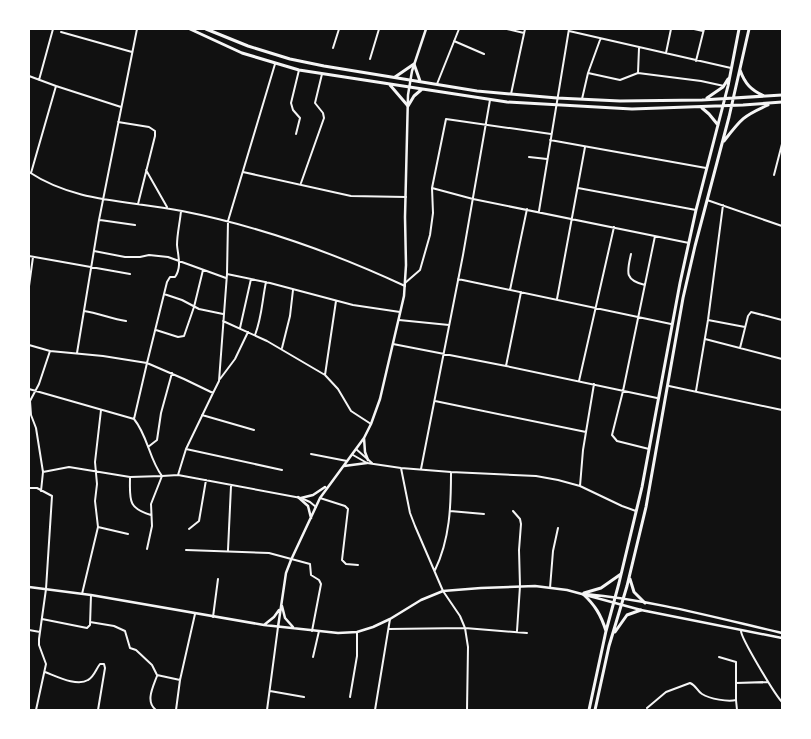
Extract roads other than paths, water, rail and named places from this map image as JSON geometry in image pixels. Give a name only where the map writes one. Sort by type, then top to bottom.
[{"type":"main road","points":[[190,29],[226,46],[275,64],[299,70],[490,99],[632,109],[732,106],[782,102]]},
{"type":"main road","points":[[206,29],[248,46],[290,59],[437,84],[510,94],[620,101],[702,100],[782,95]]},
{"type":"main road","points":[[590,710],[606,631],[622,574],[636,511],[671,324],[739,29]]},
{"type":"main road","points":[[595,710],[650,489],[683,298],[723,144],[749,29]]},
{"type":"main road","points":[[395,77],[414,64],[416,73],[421,81]]},
{"type":"main road","points":[[740,70],[750,88],[765,96]]},
{"type":"main road","points":[[702,100],[713,95],[724,86],[729,77]]},
{"type":"main road","points":[[390,85],[408,106],[414,96],[421,90]]},
{"type":"main road","points":[[723,144],[746,115],[772,103]]},
{"type":"main road","points":[[702,107],[718,126]]},
{"type":"main road","points":[[582,594],[607,585],[622,574]]},
{"type":"main road","points":[[629,577],[634,592],[646,603]]},
{"type":"main road","points":[[582,594],[594,604],[606,631]]},
{"type":"main road","points":[[613,634],[627,615],[641,610]]},
{"type":"street","points":[[39,80],[54,29]]},
{"type":"street","points":[[77,353],[99,220],[138,29]]},
{"type":"street","points":[[333,48],[338,29]]},
{"type":"street","points":[[370,59],[379,29]]},
{"type":"street","points":[[267,710],[286,573],[320,498],[364,438],[371,424],[380,399],[399,320],[405,284],[409,88],[414,64],[426,29]]},
{"type":"street","points":[[437,84],[458,29]]},
{"type":"street","points":[[507,29],[524,33]]},
{"type":"street","points":[[510,94],[525,29]]},
{"type":"street","points":[[666,54],[671,29]]},
{"type":"street","points":[[694,29],[704,30],[696,61]]},
{"type":"street","points":[[539,211],[569,30],[600,39],[730,68]]},
{"type":"street","points":[[60,32],[132,52]]},
{"type":"street","points":[[582,99],[588,73],[600,39]]},
{"type":"street","points":[[454,41],[484,54]]},
{"type":"street","points":[[638,73],[639,48]]},
{"type":"street","points":[[219,381],[223,314],[228,274],[228,221],[275,64]]},
{"type":"street","points":[[296,134],[300,118],[293,110],[291,103],[299,70]]},
{"type":"street","points":[[588,73],[620,80],[638,73],[702,81],[724,86]]},
{"type":"street","points":[[302,183],[324,118],[314,103],[322,74]]},
{"type":"street","points":[[29,76],[121,107]]},
{"type":"street","points":[[56,86],[30,172],[80,195],[181,210],[228,221],[342,259],[405,284]]},
{"type":"street","points":[[421,469],[487,125],[490,99]]},
{"type":"street","points":[[405,284],[420,270],[425,253],[432,221],[432,188],[446,119],[551,134]]},
{"type":"street","points":[[118,122],[149,127],[155,131],[138,204]]},
{"type":"street","points":[[550,140],[706,168]]},
{"type":"street","points":[[774,175],[782,144]]},
{"type":"street","points":[[558,300],[586,146]]},
{"type":"street","points":[[529,157],[547,159]]},
{"type":"street","points":[[777,162],[782,163]]},
{"type":"street","points":[[146,170],[168,208]]},
{"type":"street","points":[[243,172],[351,196],[406,197]]},
{"type":"street","points":[[432,188],[473,199],[689,243]]},
{"type":"street","points":[[578,188],[696,210]]},
{"type":"street","points":[[707,200],[782,226]]},
{"type":"street","points":[[696,391],[708,320],[723,205]]},
{"type":"street","points":[[510,290],[527,209]]},
{"type":"street","points":[[134,420],[164,294],[171,276],[176,276],[179,260],[177,244],[181,210]]},
{"type":"street","points":[[99,220],[135,226]]},
{"type":"street","points":[[579,381],[614,227]]},
{"type":"street","points":[[648,449],[617,441],[613,437],[613,429],[623,391],[654,236]]},
{"type":"street","points":[[94,251],[125,257],[168,256],[227,278]]},
{"type":"street","points":[[631,254],[627,272],[629,277],[634,282],[645,285]]},
{"type":"street","points":[[29,256],[130,274]]},
{"type":"street","points":[[29,286],[33,257]]},
{"type":"street","points":[[155,330],[178,337],[184,336],[203,270]]},
{"type":"street","points":[[228,274],[360,307],[400,312]]},
{"type":"street","points":[[240,329],[251,279]]},
{"type":"street","points":[[458,279],[671,324]]},
{"type":"street","points":[[255,335],[262,315],[262,302],[266,282]]},
{"type":"street","points":[[281,349],[290,316],[293,290]]},
{"type":"street","points":[[506,366],[521,292]]},
{"type":"street","points":[[164,294],[194,306],[223,314]]},
{"type":"street","points":[[325,375],[336,301]]},
{"type":"street","points":[[84,311],[126,321]]},
{"type":"street","points":[[740,348],[748,316],[752,312],[782,320]]},
{"type":"street","points":[[399,320],[449,325]]},
{"type":"street","points":[[708,320],[746,327]]},
{"type":"street","points":[[223,321],[255,335],[325,375],[338,389],[351,412],[371,424]]},
{"type":"street","points":[[178,475],[186,449],[212,393],[235,359],[248,332]]},
{"type":"street","points":[[705,339],[782,359]]},
{"type":"street","points":[[393,344],[658,398]]},
{"type":"street","points":[[29,345],[50,351],[77,353],[147,364],[172,373],[212,393]]},
{"type":"street","points":[[41,490],[43,472],[30,408],[31,397],[36,391],[50,351]]},
{"type":"street","points":[[148,447],[157,440],[160,413],[172,373]]},
{"type":"street","points":[[580,486],[594,384]]},
{"type":"street","points":[[669,386],[782,410]]},
{"type":"street","points":[[29,389],[134,420],[142,430],[154,463],[162,476]]},
{"type":"street","points":[[435,401],[586,432]]},
{"type":"street","points":[[82,594],[98,527],[95,501],[97,484],[95,471],[101,409]]},
{"type":"street","points":[[202,415],[254,430]]},
{"type":"street","points":[[364,438],[367,462]]},
{"type":"street","points":[[186,449],[282,470]]},
{"type":"street","points":[[356,449],[367,462]]},
{"type":"street","points":[[311,454],[347,461]]},
{"type":"street","points":[[352,454],[374,464],[401,468],[536,476],[558,480],[580,486],[636,511]]},
{"type":"street","points":[[342,466],[367,462]]},
{"type":"street","points":[[43,472],[69,467],[130,477],[178,475],[300,498],[316,507]]},
{"type":"street","points":[[401,468],[410,513],[443,591],[460,616],[465,628],[468,647],[467,710]]},
{"type":"street","points":[[435,570],[445,544],[450,511],[451,472]]},
{"type":"street","points":[[147,549],[152,534],[151,504],[162,476]]},
{"type":"street","points":[[130,477],[131,502],[136,510],[151,515]]},
{"type":"street","points":[[189,528],[199,520],[206,480]]},
{"type":"street","points":[[300,498],[313,495],[328,485]]},
{"type":"street","points":[[228,550],[231,486]]},
{"type":"street","points":[[29,488],[41,490],[52,496],[46,588],[39,645],[46,664],[36,710]]},
{"type":"street","points":[[300,498],[308,506],[311,520]]},
{"type":"street","points":[[320,498],[345,506],[348,509],[342,560],[346,564],[358,565]]},
{"type":"street","points":[[450,511],[484,514]]},
{"type":"street","points":[[513,512],[521,522],[517,632]]},
{"type":"street","points":[[98,527],[128,534]]},
{"type":"street","points":[[550,588],[553,551],[558,528]]},
{"type":"street","points":[[186,550],[228,550],[269,553],[310,564],[311,575],[321,581],[312,630]]},
{"type":"street","points":[[213,617],[218,580]]},
{"type":"street","points":[[29,587],[46,588],[264,625],[338,633],[357,632],[390,619],[421,600],[443,591],[520,586],[615,596],[782,633]]},
{"type":"street","points":[[582,594],[613,604],[782,638]]},
{"type":"street","points":[[42,620],[87,628],[90,622],[92,596]]},
{"type":"street","points":[[281,602],[285,618],[294,628]]},
{"type":"street","points":[[264,625],[274,617],[281,606]]},
{"type":"street","points":[[687,619],[689,611]]},
{"type":"street","points":[[176,710],[180,680],[195,614]]},
{"type":"street","points":[[375,710],[390,619]]},
{"type":"street","points":[[90,622],[114,626],[125,631],[130,648],[136,650],[152,665],[157,675],[150,699],[151,705],[156,710]]},
{"type":"street","points":[[389,629],[465,628],[527,633]]},
{"type":"street","points":[[29,630],[40,632]]},
{"type":"street","points":[[313,657],[319,631]]},
{"type":"street","points":[[741,631],[741,636],[782,702]]},
{"type":"street","points":[[350,697],[356,656],[357,632]]},
{"type":"street","points":[[719,657],[736,662],[737,710]]},
{"type":"street","points":[[45,672],[68,680],[84,682],[89,680],[100,664],[104,664],[106,668],[98,710]]},
{"type":"street","points":[[157,675],[180,680]]},
{"type":"street","points":[[736,682],[768,682]]},
{"type":"street","points":[[647,708],[666,692],[690,683],[695,685],[704,694],[723,700],[736,700]]},
{"type":"street","points":[[270,691],[304,697]]}]
